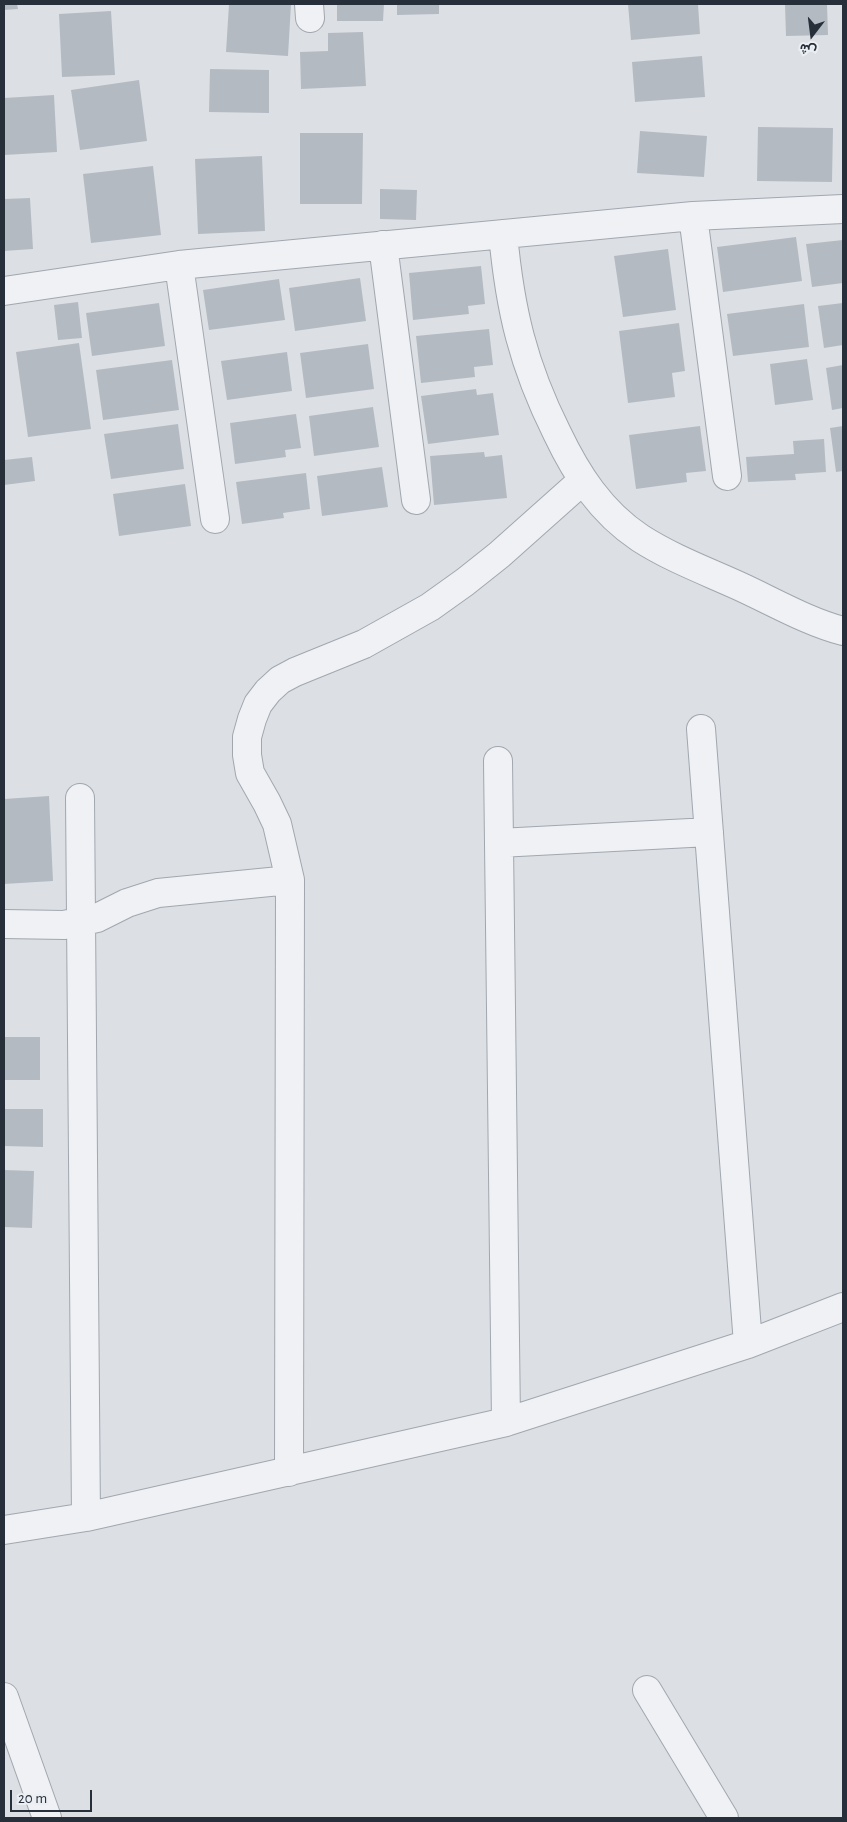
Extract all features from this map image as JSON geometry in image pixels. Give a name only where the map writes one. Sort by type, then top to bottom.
[{"type":"street","points":[[4,291],[180,265],[383,245],[693,216],[843,209]]},
{"type":"street","points":[[693,216],[727,476]]},
{"type":"street","points":[[504,234],[507,276],[514,318],[525,359],[541,400],[570,461],[582,481],[599,502],[618,521],[640,538],[663,551],[806,617],[843,631]]},
{"type":"street","points":[[383,245],[416,500]]},
{"type":"street","points":[[180,265],[215,519]]},
{"type":"street","points":[[289,1472],[290,880],[276,824],[267,803],[250,773],[246,755],[247,737],[252,719],[258,704],[280,680],[364,644],[430,607],[492,560],[582,481]]},
{"type":"street","points":[[701,729],[748,1344]]},
{"type":"street","points":[[498,761],[506,1422]]},
{"type":"street","points":[[80,798],[86,1517]]},
{"type":"street","points":[[498,843],[709,832]]},
{"type":"street","points":[[4,924],[56,925],[80,922],[97,918],[127,903],[158,893],[290,880]]},
{"type":"street","points":[[4,1530],[86,1517],[506,1422],[748,1344],[843,1307]]},
{"type":"street","points":[[647,1690],[724,1818]]},
{"type":"street","points":[[4,1697],[47,1818]]},
{"type":"building","points":[[4,4],[17,4],[18,9],[4,10]]},
{"type":"building","points":[[229,4],[291,4],[288,56],[226,52]]},
{"type":"building","points":[[337,4],[384,4],[383,21],[337,21]]},
{"type":"building","points":[[397,4],[439,4],[439,14],[397,15]]},
{"type":"building","points":[[628,4],[698,4],[700,34],[631,40]]},
{"type":"building","points":[[785,4],[827,4],[828,35],[786,36]]},
{"type":"building","points":[[111,11],[115,75],[62,77],[59,14]]},
{"type":"building","points":[[363,32],[366,86],[301,89],[300,52],[328,51],[328,33]]},
{"type":"building","points":[[702,56],[705,97],[635,102],[632,62]]},
{"type":"building","points":[[210,69],[269,70],[269,113],[209,112]]},
{"type":"building","points":[[139,80],[147,141],[80,150],[71,90]]},
{"type":"building","points":[[54,95],[57,152],[4,155],[4,98]]},
{"type":"building","points":[[758,127],[833,128],[832,182],[757,181]]},
{"type":"building","points":[[640,131],[707,136],[704,177],[637,173]]},
{"type":"building","points":[[300,133],[363,133],[362,204],[300,204]]},
{"type":"building","points":[[262,156],[265,231],[198,234],[195,159]]},
{"type":"building","points":[[153,166],[161,235],[91,243],[83,174]]},
{"type":"building","points":[[380,189],[417,190],[416,220],[380,219]]},
{"type":"building","points":[[30,198],[33,249],[4,251],[4,199]]},
{"type":"building","points":[[796,237],[802,281],[723,292],[717,247]]},
{"type":"building","points":[[843,240],[843,283],[812,287],[806,244]]},
{"type":"building","points":[[668,249],[676,310],[623,317],[614,256]]},
{"type":"building","points":[[481,266],[485,304],[468,306],[469,314],[413,320],[409,273]]},
{"type":"building","points":[[360,278],[366,321],[295,331],[289,288]]},
{"type":"building","points":[[279,279],[285,320],[209,330],[203,290]]},
{"type":"building","points":[[78,302],[82,338],[58,340],[54,305]]},
{"type":"building","points":[[159,303],[165,346],[92,356],[86,313]]},
{"type":"building","points":[[843,303],[843,345],[824,348],[818,306]]},
{"type":"building","points":[[804,304],[809,347],[733,356],[727,314]]},
{"type":"building","points":[[679,323],[685,371],[672,373],[675,397],[628,403],[619,331]]},
{"type":"building","points":[[489,329],[493,365],[474,367],[475,377],[421,383],[416,336]]},
{"type":"building","points":[[79,343],[91,429],[28,437],[16,352]]},
{"type":"building","points":[[368,344],[374,389],[306,398],[300,353]]},
{"type":"building","points":[[287,352],[292,391],[227,400],[221,361]]},
{"type":"building","points":[[807,359],[813,400],[775,405],[770,364]]},
{"type":"building","points":[[172,360],[179,410],[103,420],[96,370]]},
{"type":"building","points":[[843,365],[843,408],[832,410],[826,368]]},
{"type":"building","points":[[476,389],[477,395],[493,393],[499,435],[428,444],[421,396]]},
{"type":"building","points":[[373,407],[379,447],[314,456],[309,416]]},
{"type":"building","points":[[296,414],[301,448],[285,450],[286,457],[235,464],[230,423]]},
{"type":"building","points":[[178,424],[184,469],[111,479],[104,434]]},
{"type":"building","points":[[700,426],[706,471],[686,473],[687,482],[636,489],[629,435]]},
{"type":"building","points":[[843,426],[843,471],[836,472],[830,428]]},
{"type":"building","points":[[824,439],[826,472],[795,474],[796,480],[748,482],[746,457],[794,454],[793,441]]},
{"type":"building","points":[[484,452],[485,457],[502,455],[507,498],[434,505],[430,456]]},
{"type":"building","points":[[32,457],[35,481],[4,485],[4,460]]},
{"type":"building","points":[[382,467],[388,507],[322,516],[317,476]]},
{"type":"building","points":[[306,473],[310,509],[283,513],[284,518],[242,524],[236,482]]},
{"type":"building","points":[[185,484],[191,526],[119,536],[113,494]]},
{"type":"building","points":[[49,796],[53,881],[4,884],[4,799]]},
{"type":"building","points":[[4,1037],[40,1037],[40,1080],[4,1080]]},
{"type":"building","points":[[4,1109],[43,1109],[43,1147],[4,1146]]},
{"type":"building","points":[[4,1170],[34,1171],[32,1228],[4,1227]]}]
